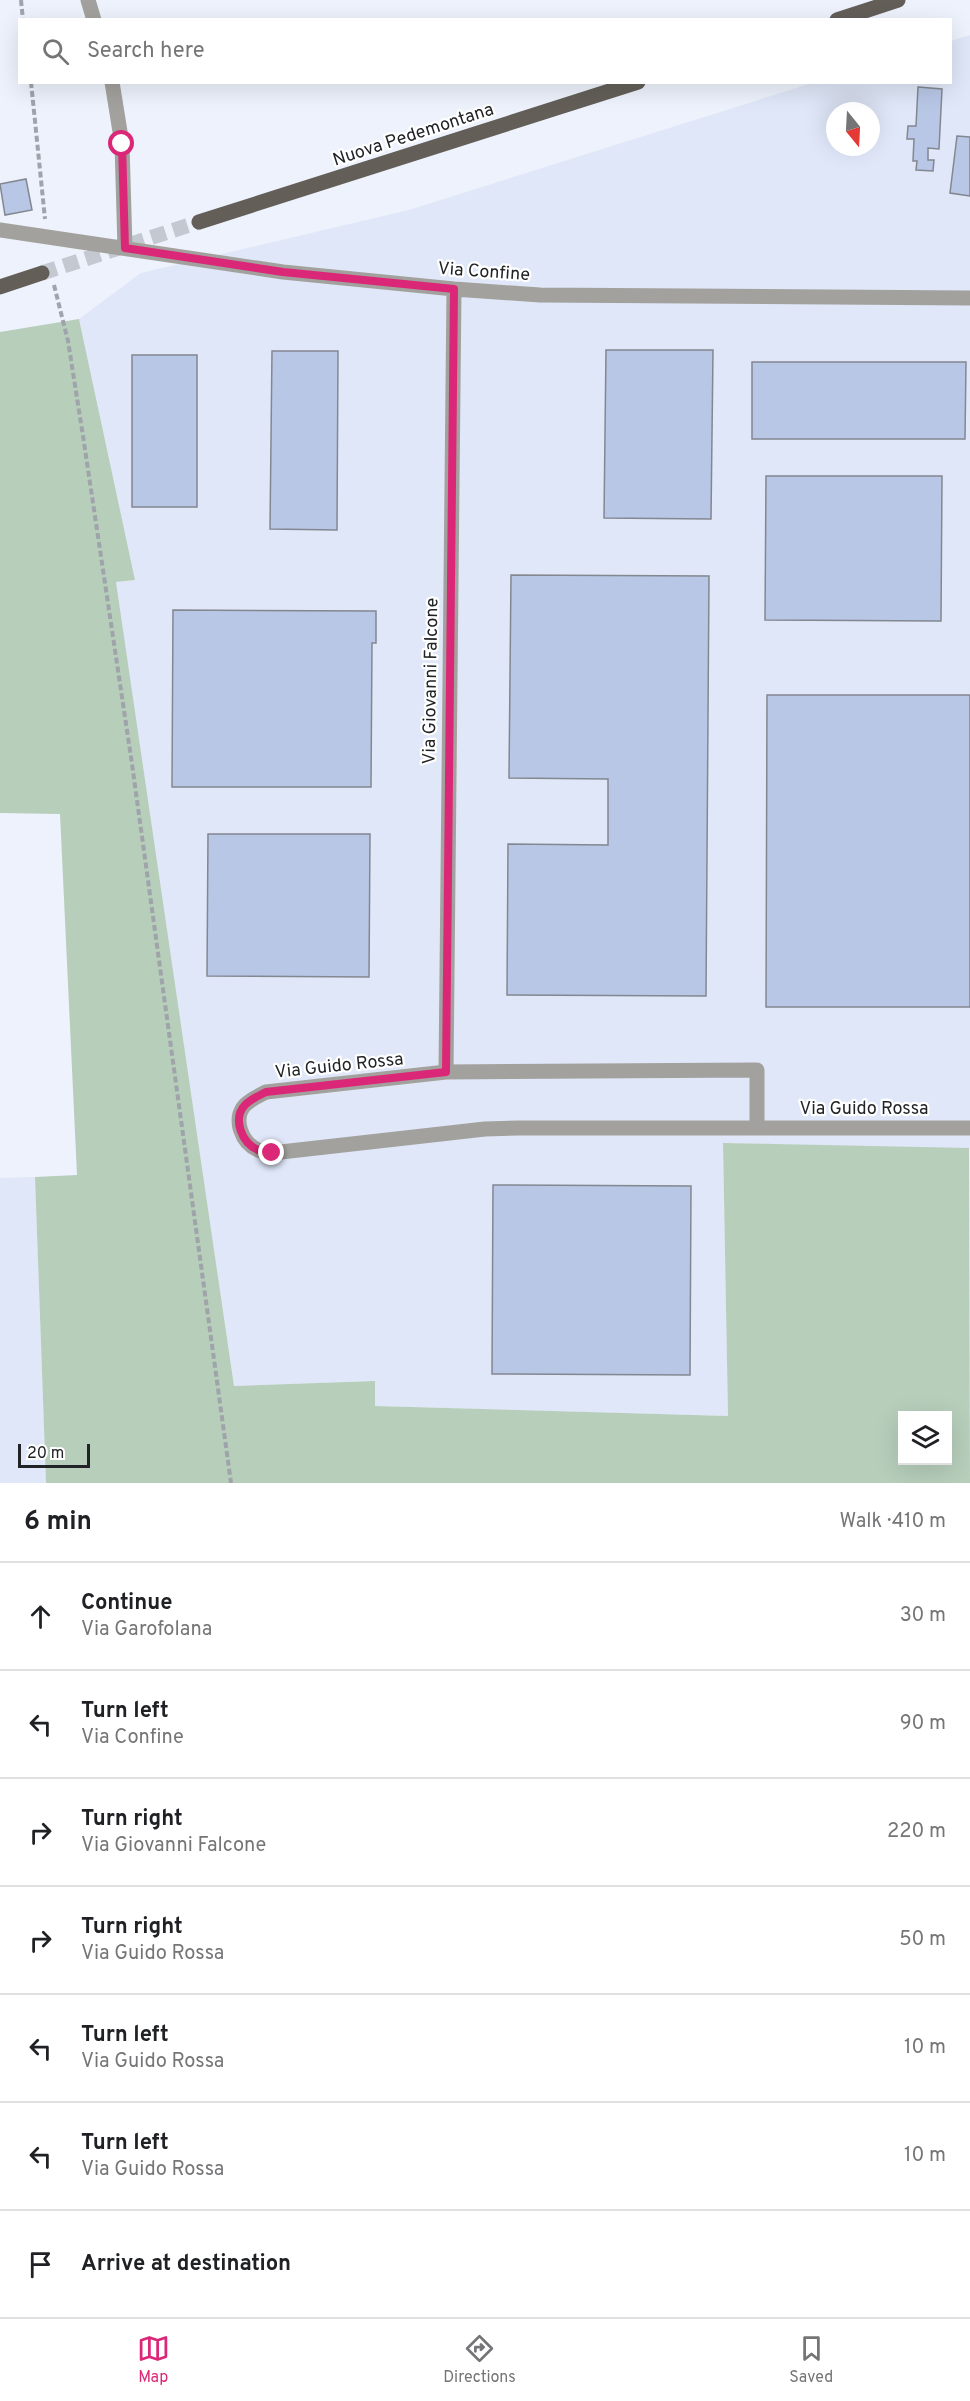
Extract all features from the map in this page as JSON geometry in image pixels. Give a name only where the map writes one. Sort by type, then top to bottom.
[{"type":"main road","points":[[843,18],[898,0]]},
{"type":"main road","name":"Nuova Pedemontana","points":[[199,222],[632,84]]},
{"type":"main road","points":[[0,287],[42,273]]},
{"type":"street","points":[[88,0],[93,18]]},
{"type":"street","points":[[112,84],[122,144],[125,248]]},
{"type":"street","name":"Via Confine","points":[[0,230],[283,272],[454,289],[540,295],[970,298]]},
{"type":"street","name":"Via Giovanni Falcone","points":[[446,1072],[454,289]]},
{"type":"street","name":"Via Guido Rossa","points":[[757,1128],[757,1070],[446,1072],[266,1092],[253,1098],[240,1111],[239,1122],[242,1135],[259,1150],[272,1153],[485,1129],[970,1128]]},
{"type":"path","points":[[21,0],[23,18]]},
{"type":"path","points":[[31,84],[46,211]]},
{"type":"path","points":[[56,291],[68,340],[132,764],[231,1483]]},
{"type":"shaded area","points":[[970,35],[970,1149],[723,1143],[728,1416],[375,1406],[374,1381],[234,1386],[116,582],[135,580],[79,319],[141,273],[409,210],[809,84],[952,84],[952,41]]},
{"type":"shaded area","points":[[35,1177],[46,1483],[0,1483],[0,1178]]},
{"type":"green space","points":[[79,319],[135,580],[116,582],[234,1386],[375,1381],[375,1406],[728,1416],[723,1143],[969,1148],[970,1483],[46,1483],[35,1177],[77,1175],[60,814],[0,813],[0,332]]},
{"type":"building","points":[[918,87],[942,89],[939,149],[928,148],[928,160],[934,160],[933,171],[916,170],[917,161],[913,161],[914,139],[907,139],[908,126],[916,126]]},
{"type":"building","points":[[957,136],[970,137],[970,196],[950,193]]},
{"type":"building","points":[[26,179],[32,210],[5,215],[0,184]]},
{"type":"building","points":[[606,350],[713,350],[711,519],[604,518]]},
{"type":"building","points":[[272,351],[338,351],[337,530],[270,529]]},
{"type":"building","points":[[132,355],[197,355],[197,507],[132,507]]},
{"type":"building","points":[[752,362],[966,362],[965,439],[752,439]]},
{"type":"building","points":[[766,476],[942,476],[941,621],[765,620]]},
{"type":"building","points":[[511,575],[709,576],[706,996],[507,995],[508,844],[608,845],[608,779],[509,778]]},
{"type":"building","points":[[173,610],[376,611],[376,643],[372,643],[371,787],[172,787]]},
{"type":"building","points":[[767,695],[970,695],[970,1007],[766,1007]]},
{"type":"building","points":[[208,834],[370,834],[369,977],[207,976]]},
{"type":"building","points":[[493,1185],[691,1186],[690,1375],[492,1374]]},
{"type":"tunnel","points":[[42,273],[199,222]]},
{"type":"route","points":[[122,144],[125,177],[125,248],[283,272],[454,289],[446,1072],[266,1092],[253,1098],[240,1111],[239,1122],[242,1135],[259,1150],[272,1153]]}]
